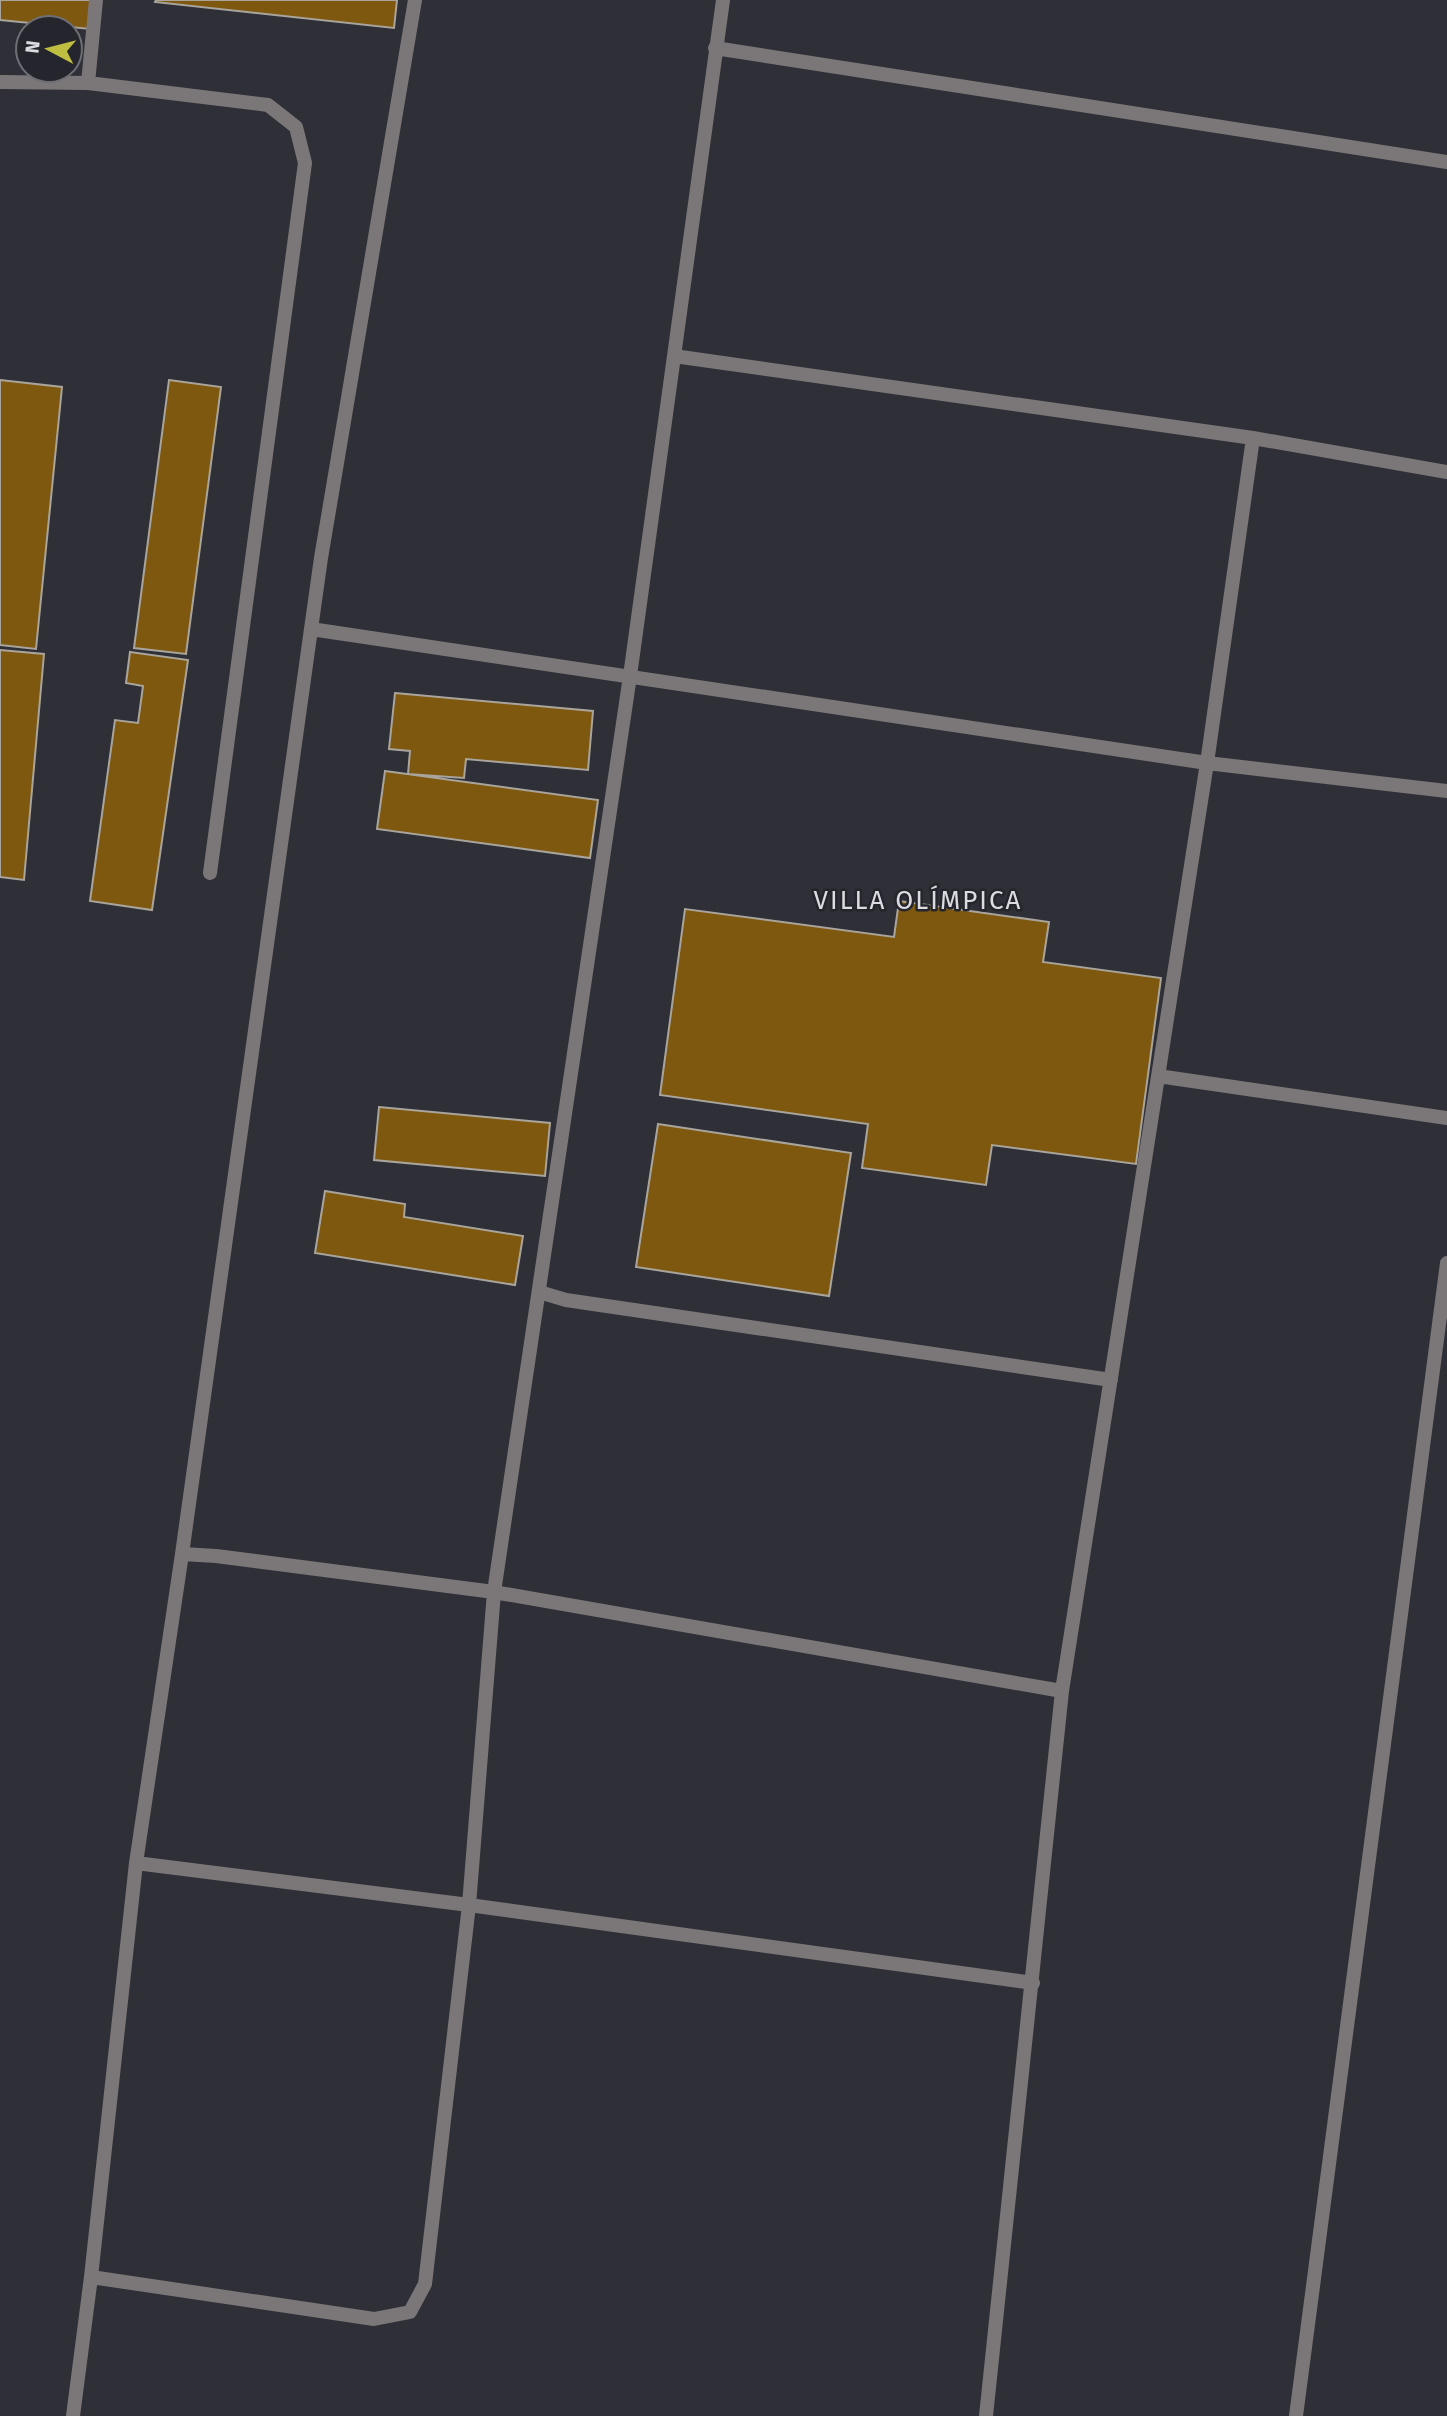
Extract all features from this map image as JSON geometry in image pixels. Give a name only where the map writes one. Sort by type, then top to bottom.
[{"type":"street","points":[[89,83],[96,0]]},
{"type":"street","points":[[73,2416],[91,2277],[136,1863],[182,1554],[311,629],[415,0]]},
{"type":"street","points":[[91,2277],[374,2319],[410,2312],[425,2284],[469,1905],[494,1592],[630,676],[723,0]]},
{"type":"street","points":[[715,48],[1447,162]]},
{"type":"street","points":[[0,82],[89,83],[268,105],[296,127],[305,163],[210,873]]},
{"type":"street","points":[[674,356],[1253,438],[1447,472]]},
{"type":"street","points":[[986,2416],[1062,1691],[1207,763],[1253,438]]},
{"type":"street","points":[[311,629],[1207,763],[1447,791]]},
{"type":"street","points":[[1158,1076],[1447,1118]]},
{"type":"street","points":[[1296,2416],[1447,1263]]},
{"type":"street","points":[[539,1292],[566,1300],[1111,1380]]},
{"type":"street","points":[[182,1554],[494,1592],[1062,1691]]},
{"type":"street","points":[[136,1863],[469,1905],[1032,1983]]},
{"type":"building","points":[[0,0],[93,0],[90,29],[84,28],[84,14],[14,14],[14,21],[0,20]]},
{"type":"building","points":[[397,0],[394,28],[155,2]]},
{"type":"building","points":[[0,380],[62,387],[36,649],[0,645]]},
{"type":"building","points":[[169,380],[221,387],[186,654],[134,648]]},
{"type":"building","points":[[0,650],[44,654],[24,880],[0,877]]},
{"type":"building","points":[[130,652],[188,660],[152,910],[90,901],[115,720],[138,723],[143,686],[126,683]]},
{"type":"building","points":[[395,693],[593,711],[588,770],[466,759],[464,778],[408,774],[410,751],[389,749]]},
{"type":"building","points":[[385,771],[598,800],[590,858],[377,829]]},
{"type":"building","points":[[899,901],[1049,922],[1043,962],[1161,978],[1136,1164],[992,1145],[986,1185],[862,1168],[868,1124],[660,1095],[685,909],[894,937]]},
{"type":"building","points":[[379,1107],[550,1123],[545,1176],[374,1160]]},
{"type":"building","points":[[658,1124],[851,1153],[829,1296],[636,1267]]},
{"type":"building","points":[[325,1191],[405,1204],[404,1217],[523,1236],[515,1285],[315,1253]]},
{"type":"district","name":"VILLA OLÍMPICA","points":[[918,900]]}]
